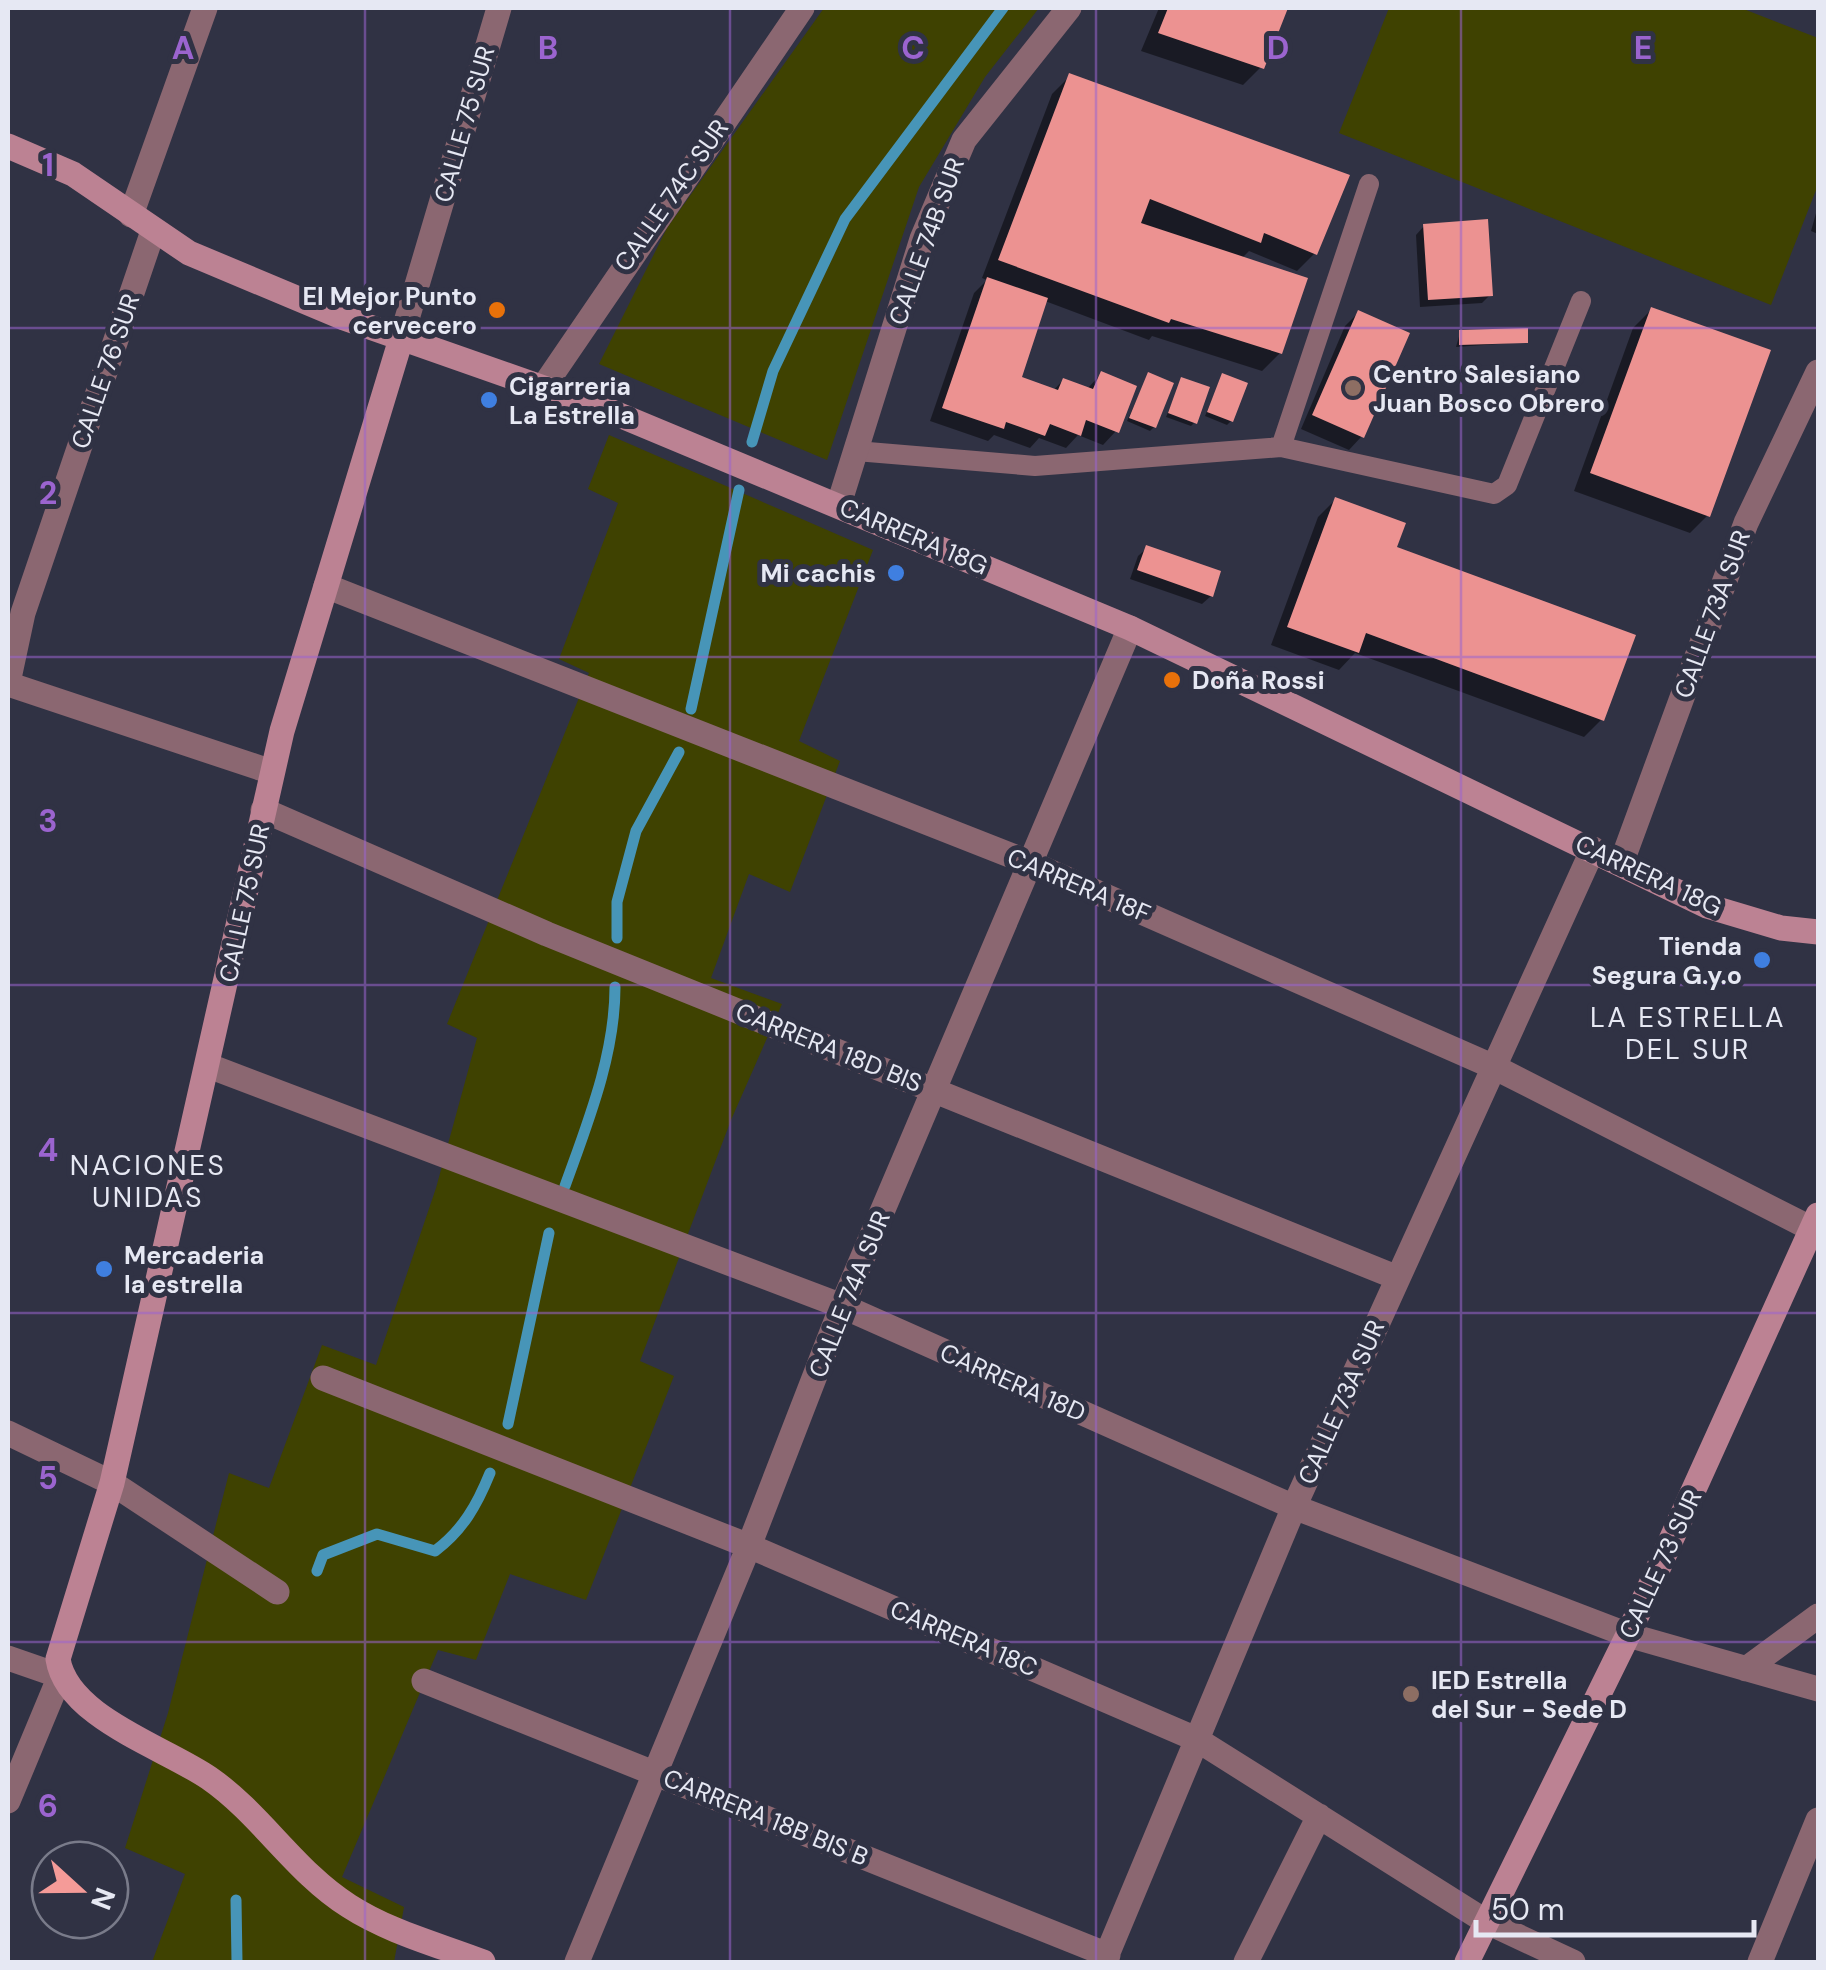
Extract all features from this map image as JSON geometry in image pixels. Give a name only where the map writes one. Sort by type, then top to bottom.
[{"type":"street","points":[[131,216],[205,8]]},
{"type":"street","name":"CALLE 75 SUR","points":[[8,1800],[60,1676],[60,1641],[112,1484],[272,772],[499,8]]},
{"type":"street","name":"CALLE 74C SUR","points":[[544,386],[802,8]]},
{"type":"street","name":"CALLE 74B SUR","points":[[839,504],[922,239],[964,140],[1069,8]]},
{"type":"street","name":"CARRERA 18G","points":[[8,146],[73,174],[153,231],[216,265],[401,339],[544,386],[839,504],[1130,628],[1707,906],[1782,928],[1818,932]]},
{"type":"street","name":"CALLE 76 SUR","points":[[8,683],[22,613],[153,231]]},
{"type":"street","name":"CALLE 73A SUR","points":[[1621,864],[1746,523],[1818,372]]},
{"type":"street","name":"CARRERA 18F","points":[[326,586],[1030,863],[1494,1067],[1815,1222]]},
{"type":"street","name":"CALLE 74A SUR","points":[[577,1962],[749,1546],[842,1306],[1130,628]]},
{"type":"street","points":[[8,683],[272,772]]},
{"type":"street","name":"CARRERA 18D BIS","points":[[263,810],[547,934],[1398,1278]]},
{"type":"street","name":"CALLE 73A SUR","points":[[1106,1959],[1294,1507],[1593,848]]},
{"type":"street","name":"CARRERA 18D","points":[[209,1066],[842,1306],[1294,1507],[1628,1636],[1818,1689]]},
{"type":"street","name":"CALLE 73 SUR","points":[[1467,1962],[1810,1259],[1815,1222]]},
{"type":"street","name":"CARRERA 18C","points":[[322,1378],[749,1546],[1196,1739],[1485,1922],[1572,1962]]},
{"type":"street","points":[[8,1433],[112,1484],[277,1592]]},
{"type":"street","points":[[1746,1669],[1818,1616]]},
{"type":"street","points":[[8,1658],[60,1676],[104,1718],[197,1770],[240,1802],[303,1868],[350,1907],[482,1962]]},
{"type":"street","name":"CARRERA 18B BIS B","points":[[424,1681],[1106,1959]]},
{"type":"street","points":[[1246,1962],[1319,1816]]},
{"type":"street","points":[[1760,1962],[1818,1820]]},
{"type":"lane","points":[[1281,447],[1368,184]]},
{"type":"lane","points":[[856,452],[1035,466],[1281,447],[1494,494],[1507,485],[1581,301]]},
{"type":"shaded area","points":[[824,8],[1039,8],[985,77],[919,187],[827,460],[599,364],[667,228]]},
{"type":"shaded area","points":[[1389,8],[1741,8],[1818,38],[1818,185],[1771,305],[1339,133]]},
{"type":"shaded area","points":[[609,435],[873,550],[799,741],[840,761],[790,892],[749,874],[711,978],[782,1004],[731,1120],[640,1361],[674,1376],[586,1600],[510,1574],[476,1660],[438,1650],[342,1877],[404,1907],[394,1962],[152,1962],[185,1874],[130,1850],[128,1840],[168,1713],[229,1473],[269,1488],[322,1345],[376,1365],[436,1188],[477,1038],[447,1024],[589,673],[559,659],[618,503],[588,489]]},
{"type":"building","points":[[1168,8],[1288,8],[1264,69],[1158,33]]},
{"type":"building","points":[[1069,73],[1350,175],[1317,255],[1264,233],[1261,243],[1150,199],[1141,223],[1308,278],[1282,354],[1171,319],[1169,323],[998,260]]},
{"type":"building","points":[[1488,219],[1493,296],[1428,300],[1423,224]]},
{"type":"building","points":[[987,277],[1048,298],[1022,377],[1058,390],[1063,378],[1093,389],[1101,371],[1137,386],[1119,433],[1086,420],[1081,436],[1050,424],[1045,436],[1006,422],[1004,429],[942,408]]},
{"type":"building","points":[[1651,307],[1771,350],[1710,517],[1590,473]]},
{"type":"building","points":[[1358,310],[1410,333],[1364,438],[1312,415]]},
{"type":"building","points":[[1528,328],[1528,343],[1459,345],[1459,330]]},
{"type":"building","points":[[1148,372],[1174,383],[1156,428],[1129,418]]},
{"type":"building","points":[[1222,373],[1248,383],[1233,422],[1207,412]]},
{"type":"building","points":[[1181,377],[1210,387],[1197,424],[1168,413]]},
{"type":"building","points":[[1335,497],[1406,523],[1397,547],[1636,635],[1604,721],[1366,633],[1359,653],[1287,627]]},
{"type":"building","points":[[1146,545],[1221,571],[1213,597],[1137,570]]},
{"type":"waterway","points":[[752,442],[773,371],[845,219],[1003,8]]},
{"type":"waterway","points":[[691,709],[739,490]]},
{"type":"waterway","points":[[617,938],[617,902],[636,831],[679,752]]},
{"type":"waterway","points":[[565,1186],[605,1063],[615,987]]},
{"type":"waterway","points":[[508,1424],[549,1233]]},
{"type":"waterway","points":[[317,1571],[323,1555],[377,1534],[435,1551],[468,1516],[490,1473]]},
{"type":"waterway","points":[[236,1900],[237,1962]]},
{"type":"place","name":"El Mejor Punto cervecero","points":[[497,310]]},
{"type":"place","name":"Centro Salesiano Juan Bosco Obrero","points":[[1353,388]]},
{"type":"place","name":"Cigarreria La Estrella","points":[[489,400]]},
{"type":"place","name":"Mi cachis","points":[[896,573]]},
{"type":"place","name":"Doña Rossi","points":[[1172,680]]},
{"type":"place","name":"Tienda Segura G.y.o","points":[[1762,960]]},
{"type":"place","name":"Mercaderia la estrella","points":[[104,1269]]},
{"type":"place","name":"IED Estrella del Sur - Sede D","points":[[1411,1694]]},
{"type":"district","name":"LA ESTRELLA DEL SUR","points":[[1688,1033]]},
{"type":"district","name":"NACIONES UNIDAS","points":[[148,1181]]}]
